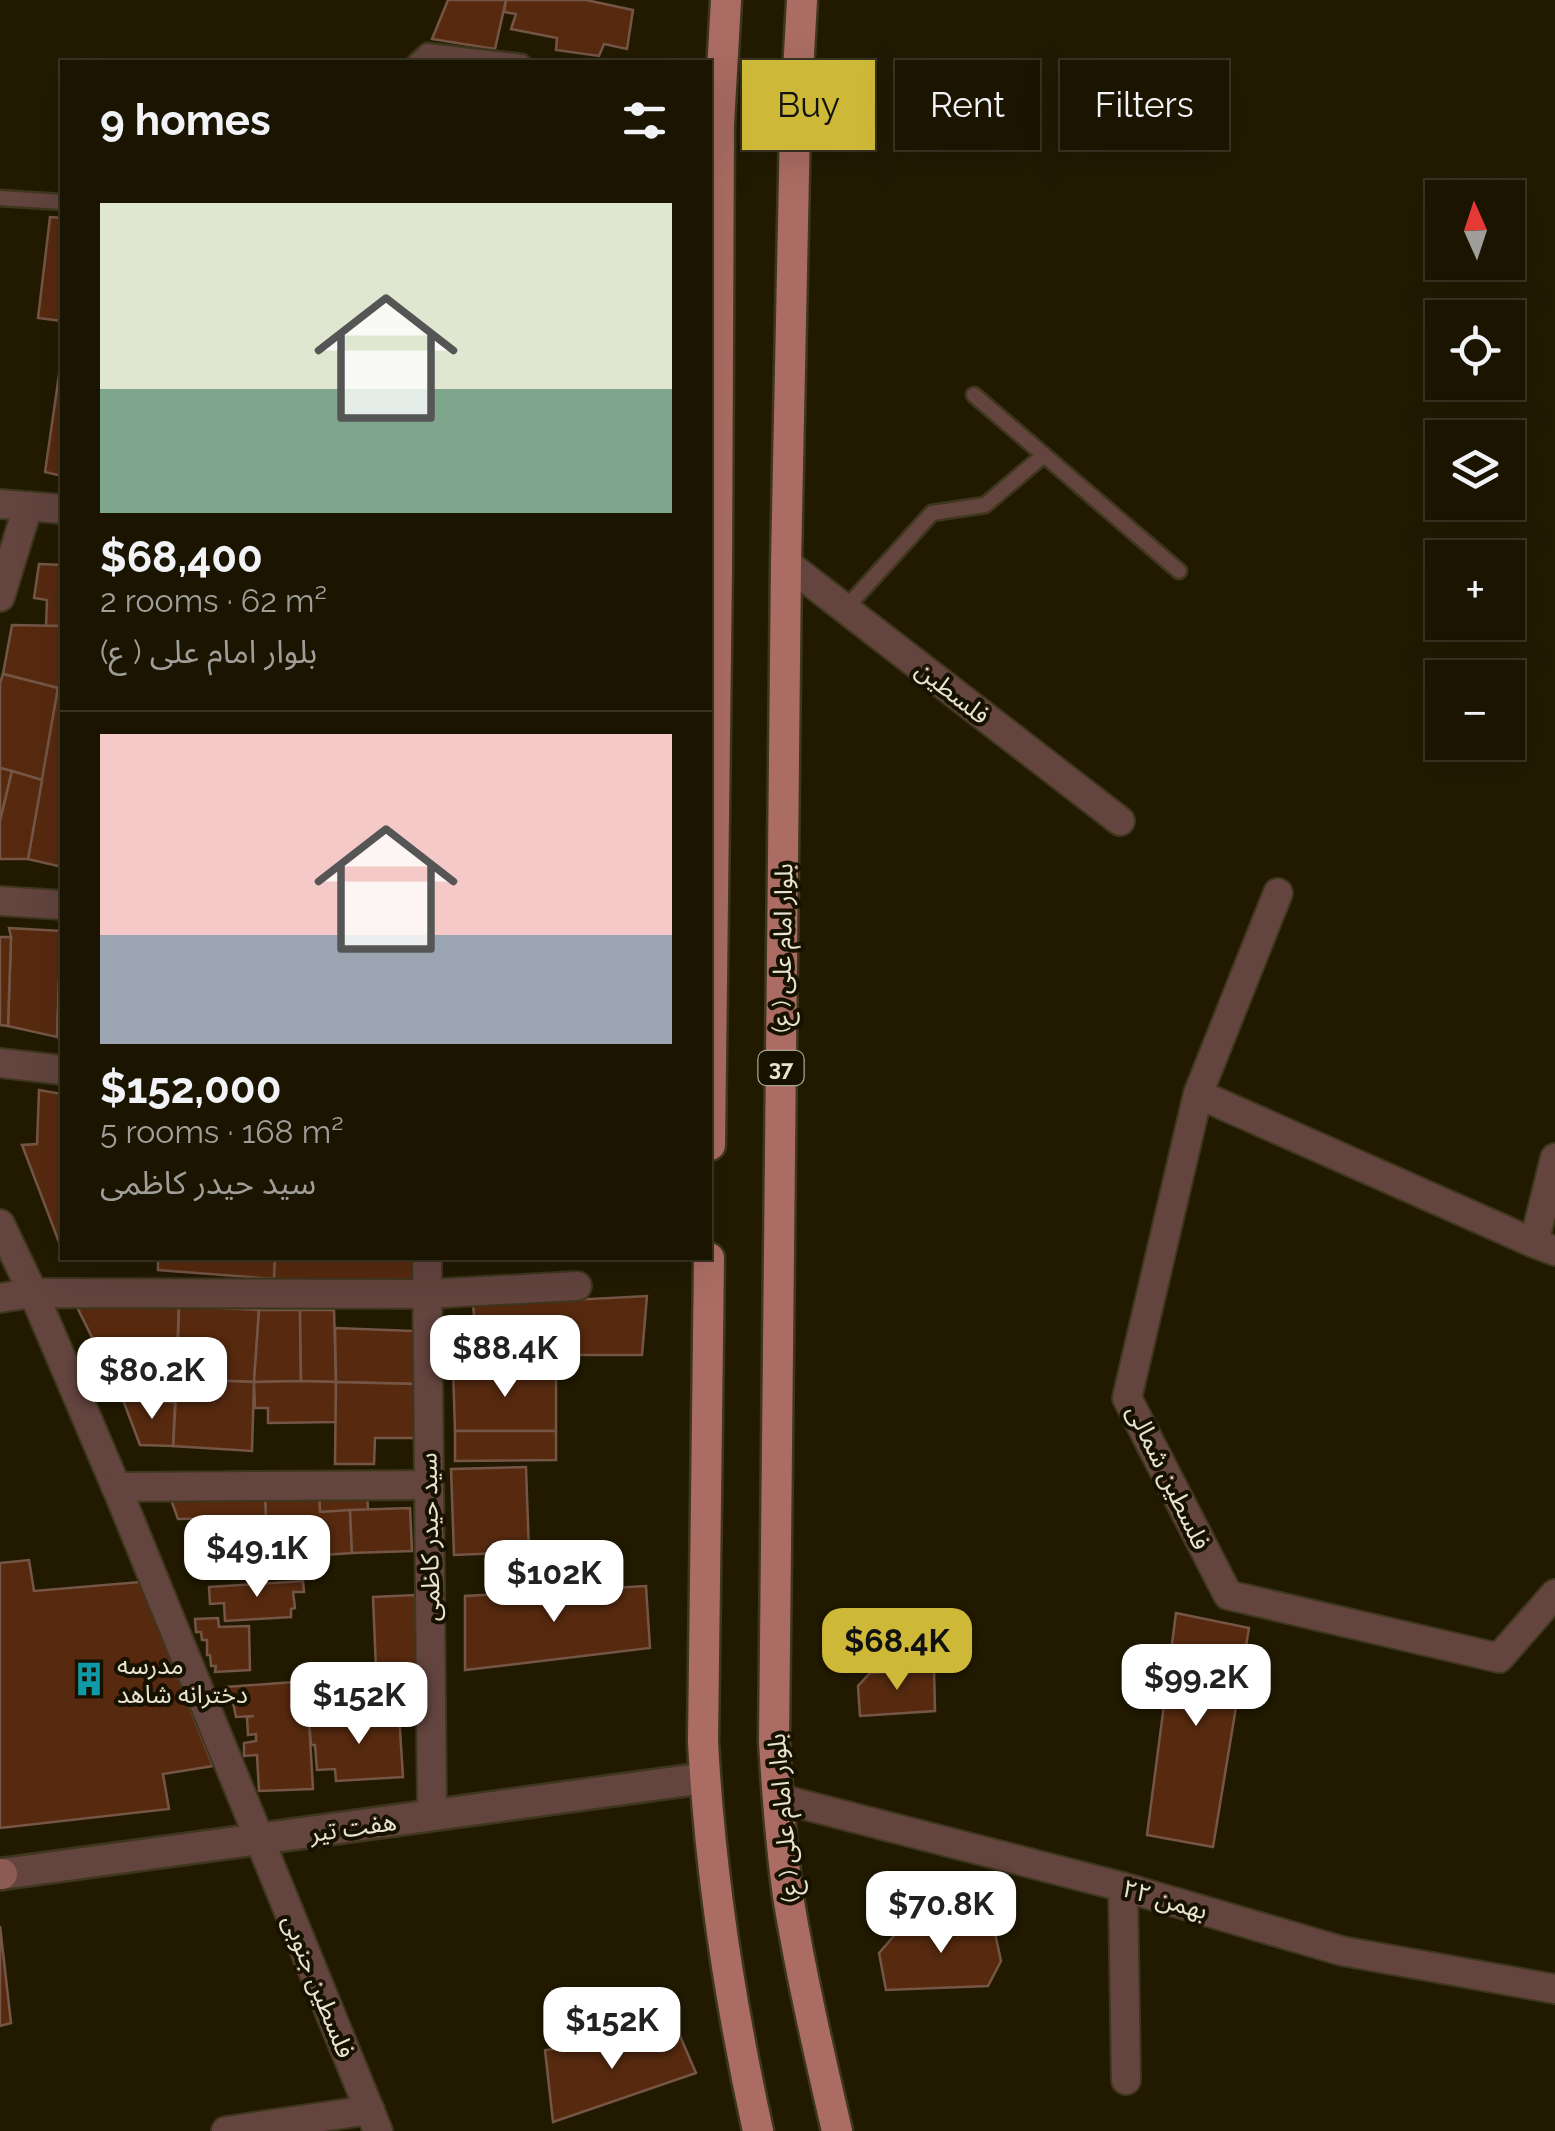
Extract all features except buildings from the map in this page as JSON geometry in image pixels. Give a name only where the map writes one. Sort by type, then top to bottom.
[{"type":"main road","points":[[712,762],[714,221],[726,0]]},
{"type":"main road","name":"بلوار امام علی ( ع)","points":[[802,0],[795,126],[786,563],[774,1742],[788,1895],[837,2131]]},
{"type":"main road","points":[[709,1260],[705,1778],[718,1906],[740,2050],[758,2131]]},
{"type":"street","points":[[0,597],[14,505],[60,510]]},
{"type":"street","name":"فلسطین","points":[[786,563],[1120,821]]},
{"type":"street","name":"فلسطین شمالی","points":[[1278,893],[1198,1094],[1128,1398],[1228,1596],[1499,1658],[1555,1594]]},
{"type":"street","points":[[0,901],[60,904]]},
{"type":"street","points":[[0,1063],[60,1070]]},
{"type":"street","points":[[1198,1094],[1545,1247],[1555,1158]]},
{"type":"street","points":[[0,1224],[116,1488],[259,1840]]},
{"type":"street","name":"سید حیدر کاظمی","points":[[427,1260],[432,1816]]},
{"type":"street","points":[[0,1298],[33,1293],[426,1294],[577,1286]]},
{"type":"street","points":[[116,1488],[428,1485]]},
{"type":"street","name":"هفت تیر","points":[[1,1874],[705,1778]]},
{"type":"street","name":"۲۲ بهمن","points":[[777,1798],[1123,1887],[1342,1950],[1555,1990]]},
{"type":"street","name":"فلسطین جنوبی","points":[[259,1840],[374,2120]]},
{"type":"street","points":[[1123,1887],[1126,2080]]},
{"type":"street","points":[[226,2131],[374,2120]]},
{"type":"lane","points":[[417,60],[427,51],[505,60]]},
{"type":"lane","points":[[0,198],[60,202]]},
{"type":"lane","points":[[974,395],[1178,571]]},
{"type":"lane","points":[[845,608],[932,513],[985,505],[1044,455]]},
{"type":"place","name":"مدرسه دخترانه شاهد","points":[[89,1679]]}]
